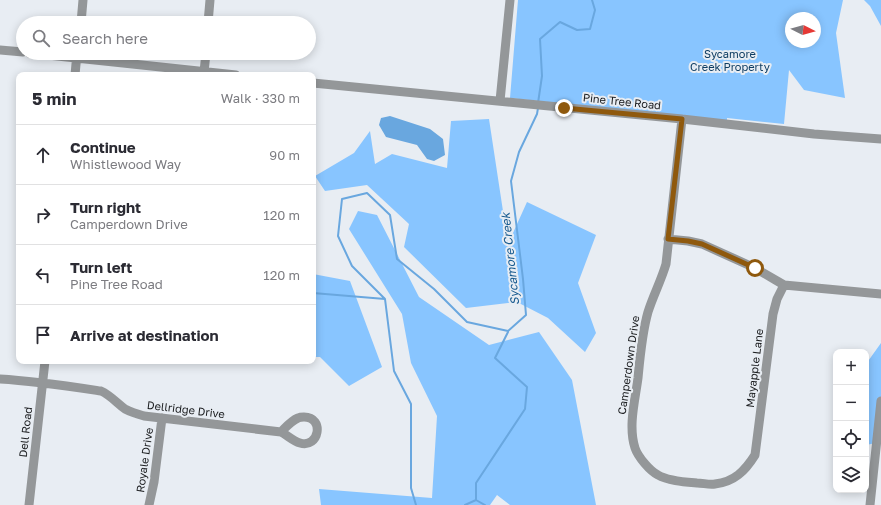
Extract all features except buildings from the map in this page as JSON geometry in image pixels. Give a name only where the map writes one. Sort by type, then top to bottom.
[{"type":"street","points":[[81,16],[83,0]]},
{"type":"street","points":[[209,16],[210,0]]},
{"type":"street","points":[[500,101],[510,0]]},
{"type":"street","points":[[0,50],[16,51]]},
{"type":"street","points":[[75,72],[76,60]]},
{"type":"street","points":[[114,60],[204,72],[205,60]]},
{"type":"street","name":"Pine Tree Road","points":[[316,83],[682,119],[814,134],[881,139]]},
{"type":"street","name":"Camperdown Drive","points":[[682,119],[666,264],[663,276],[655,292],[648,313],[641,350],[632,421],[632,437],[636,450],[644,464],[658,475],[675,481],[714,484],[725,482],[742,472],[749,465],[755,455]]},
{"type":"street","points":[[668,239],[702,244],[755,268],[784,286],[881,294]]},
{"type":"street","name":"Mayapple Lane","points":[[755,455],[773,314],[777,299],[784,286]]},
{"type":"street","name":"Dell Road","points":[[30,505],[45,364]]},
{"type":"street","name":"Dellridge Drive","points":[[0,379],[27,380],[101,391],[124,408],[133,413],[144,416],[281,432]]},
{"type":"street","points":[[870,505],[881,401]]},
{"type":"street","name":"Royale Drive","points":[[149,505],[154,482],[162,418]]},
{"type":"street","points":[[871,494],[881,494]]},
{"type":"green space","name":"Sycamore Creek Property","points":[[518,0],[843,0],[836,33],[845,98],[804,90],[789,70],[784,124],[727,118],[727,121],[510,98]]},
{"type":"green space","points":[[864,0],[881,0],[881,26],[870,6]]},
{"type":"green space","points":[[489,119],[508,244],[527,202],[596,235],[578,283],[596,333],[585,352],[548,318],[517,302],[466,308],[404,247],[409,224],[367,185],[325,191],[316,178],[316,175],[354,153],[370,131],[375,164],[392,154],[447,168],[451,121]]},
{"type":"green space","points":[[358,211],[377,215],[419,297],[489,345],[539,332],[572,380],[596,505],[510,505],[497,495],[490,505],[321,505],[319,489],[432,498],[437,416],[411,363],[402,314],[349,229]]},
{"type":"green space","points":[[316,275],[350,281],[382,367],[349,386],[320,357],[316,357]]},
{"type":"green space","points":[[881,343],[881,442],[869,444],[869,385],[869,360]]},
{"type":"shaded area","points":[[390,116],[430,129],[443,139],[445,155],[434,161],[427,159],[417,145],[386,137],[379,125],[381,118]]},
{"type":"waterway","name":"Sycamore Creek","points":[[538,103],[542,76],[540,39],[560,22],[577,30],[590,29],[595,10],[592,0]]},
{"type":"waterway","name":"Sycamore Creek","points":[[416,505],[411,488],[411,404],[394,371],[385,299],[352,266],[338,236],[342,199],[367,193],[390,215],[397,259],[434,289],[467,322],[508,331],[526,315],[511,181],[519,152],[537,114],[538,108]]},
{"type":"waterway","points":[[316,293],[385,299]]},
{"type":"waterway","points":[[476,500],[476,483],[525,409],[527,387],[495,358],[508,332]]},
{"type":"waterway","name":"Sycamore Creek","points":[[465,505],[476,500],[485,505]]},
{"type":"route","points":[[564,108],[682,119],[668,239],[702,244],[755,268]]}]
